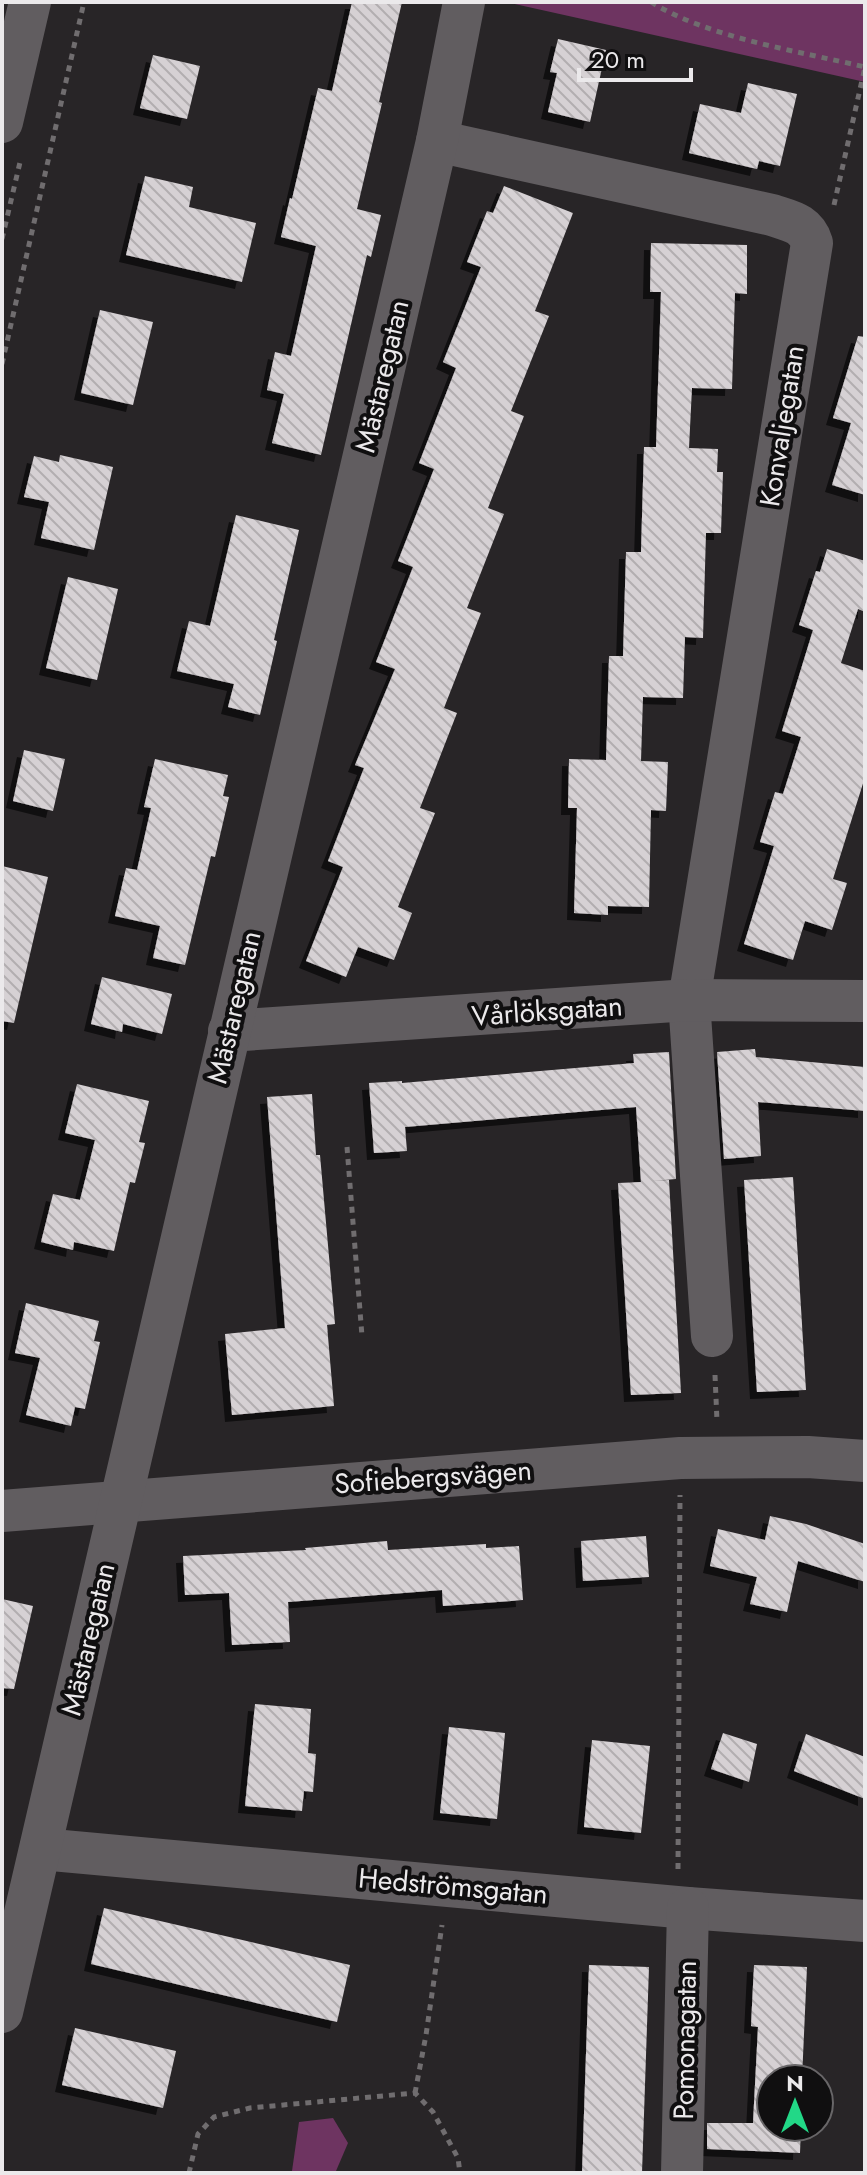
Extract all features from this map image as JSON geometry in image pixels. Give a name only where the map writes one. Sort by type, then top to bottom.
[{"type":"street","points":[[2,122],[30,2]]},
{"type":"street","name":"Mästaregatan","points":[[2,2012],[437,141],[464,2]]},
{"type":"street","points":[[437,141],[772,215],[802,225],[809,233]]},
{"type":"street","name":"Konvaljegatan","points":[[712,1336],[689,1000],[809,263],[812,243],[809,233]]},
{"type":"street","name":"Vårlöksgatan","points":[[229,1031],[689,1000],[865,1001]]},
{"type":"street","name":"Sofiebergsvägen","points":[[2,1511],[700,1458],[808,1457],[865,1461]]},
{"type":"street","name":"Hedströmsgatan","points":[[41,1849],[688,1908],[865,1921]]},
{"type":"street","name":"Pomonagatan","points":[[682,2173],[688,1908]]},
{"type":"path","points":[[2,364],[84,2]]},
{"type":"path","points":[[651,2],[693,23],[728,34],[865,67],[832,213],[809,233]]},
{"type":"path","points":[[347,1147],[362,1336]]},
{"type":"path","points":[[688,1908],[678,1883],[700,1458],[712,1336]]},
{"type":"path","points":[[415,2093],[448,1886]]},
{"type":"path","points":[[189,2173],[198,2134],[214,2117],[250,2108],[415,2093]]},
{"type":"path","points":[[415,2093],[433,2112],[458,2158],[460,2173]]},
{"type":"shaded area","points":[[506,2],[865,2],[865,82]]},
{"type":"shaded area","points":[[333,2118],[348,2143],[336,2171],[292,2171],[299,2122]]},
{"type":"building","points":[[352,2],[402,2],[357,209],[381,215],[371,257],[367,255],[321,455],[272,443],[284,394],[267,390],[275,352],[291,356],[316,246],[281,237],[318,88],[332,91]]},
{"type":"building","points":[[558,39],[606,50],[590,122],[548,112],[557,73],[550,72]]},
{"type":"building","points":[[153,55],[200,66],[187,119],[140,108]]},
{"type":"building","points":[[748,83],[797,94],[780,166],[759,161],[757,169],[689,153],[700,104],[741,113]]},
{"type":"building","points":[[145,176],[193,187],[189,207],[256,223],[242,282],[126,255]]},
{"type":"building","points":[[504,186],[573,213],[535,311],[549,316],[511,411],[524,416],[488,508],[504,514],[467,608],[481,613],[444,708],[457,713],[420,808],[435,813],[398,907],[412,913],[394,960],[358,947],[346,977],[306,961],[343,867],[328,861],[364,768],[355,765],[395,669],[376,662],[413,567],[398,561],[434,469],[419,463],[456,368],[443,362],[481,267],[467,262],[487,211],[493,213]]},
{"type":"building","points":[[651,243],[747,245],[747,294],[735,293],[732,389],[692,388],[689,448],[718,449],[717,472],[723,472],[721,533],[706,533],[703,638],[685,637],[683,698],[643,697],[641,761],[668,762],[666,811],[651,810],[649,907],[608,906],[608,915],[574,913],[577,808],[568,808],[569,759],[606,760],[609,656],[623,656],[626,552],[641,552],[644,447],[656,447],[661,292],[650,292]]},
{"type":"building","points":[[100,310],[153,322],[133,405],[81,393]]},
{"type":"building","points":[[858,336],[865,337],[865,495],[832,485],[851,423],[833,418]]},
{"type":"building","points":[[60,455],[113,467],[94,550],[41,538],[49,502],[24,497],[34,456],[59,462]]},
{"type":"building","points":[[236,515],[299,530],[260,715],[228,707],[234,684],[177,671],[189,621],[210,626]]},
{"type":"building","points":[[827,549],[865,561],[865,612],[858,609],[841,663],[865,671],[865,777],[833,879],[847,883],[832,930],[805,921],[793,960],[744,944],[774,846],[760,842],[775,792],[783,794],[801,737],[782,731],[813,630],[799,625],[816,571],[820,572]]},
{"type":"building","points":[[68,577],[118,589],[97,680],[46,668]]},
{"type":"building","points":[[24,750],[65,759],[53,811],[13,801]]},
{"type":"building","points":[[155,759],[228,775],[223,796],[229,797],[215,857],[211,856],[185,965],[153,958],[160,926],[115,916],[126,868],[137,870],[151,808],[144,807]]},
{"type":"building","points":[[2,866],[48,877],[14,1023],[2,1021]]},
{"type":"building","points":[[102,977],[172,994],[162,1034],[123,1024],[122,1032],[91,1024]]},
{"type":"building","points":[[755,1049],[756,1057],[865,1067],[865,1111],[758,1102],[761,1156],[724,1159],[717,1052]]},
{"type":"building","points":[[669,1052],[676,1179],[652,1181],[669,1180],[681,1393],[631,1395],[618,1183],[641,1182],[636,1107],[405,1127],[407,1151],[374,1153],[369,1083],[402,1083],[634,1063],[633,1054]]},
{"type":"building","points":[[77,1084],[149,1101],[139,1142],[145,1143],[135,1183],[130,1182],[114,1251],[74,1242],[73,1250],[41,1242],[53,1194],[80,1200],[95,1140],[65,1133]]},
{"type":"building","points":[[312,1094],[335,1324],[327,1325],[334,1406],[232,1415],[225,1334],[285,1328],[267,1097]]},
{"type":"building","points":[[793,1177],[806,1390],[757,1392],[744,1180]]},
{"type":"building","points":[[26,1303],[99,1321],[94,1341],[100,1342],[85,1409],[75,1407],[71,1426],[26,1415],[40,1358],[15,1353]]},
{"type":"building","points":[[770,1516],[806,1524],[865,1544],[865,1582],[798,1561],[787,1612],[750,1604],[757,1577],[710,1566],[718,1529],[765,1540]]},
{"type":"building","points":[[646,1536],[649,1577],[583,1581],[581,1541]]},
{"type":"building","points":[[387,1541],[388,1550],[486,1544],[486,1548],[519,1546],[523,1600],[443,1606],[442,1590],[288,1602],[290,1642],[232,1645],[229,1593],[185,1595],[183,1556],[306,1550]]},
{"type":"building","points":[[2,1599],[33,1606],[14,1689],[2,1688]]},
{"type":"building","points":[[255,1704],[311,1709],[308,1753],[316,1754],[313,1792],[304,1791],[302,1811],[245,1806]]},
{"type":"building","points":[[449,1727],[505,1733],[497,1819],[440,1813]]},
{"type":"building","points":[[723,1733],[757,1744],[749,1782],[711,1769]]},
{"type":"building","points":[[806,1734],[865,1757],[865,1799],[794,1771]]},
{"type":"building","points":[[592,1740],[650,1746],[641,1833],[584,1827]]},
{"type":"building","points":[[104,1908],[350,1965],[337,2022],[91,1964]]},
{"type":"building","points":[[589,1965],[649,1967],[642,2173],[582,2173]]},
{"type":"building","points":[[754,1965],[807,1967],[803,2063],[756,2063],[758,2027],[751,2026]]},
{"type":"building","points":[[75,2028],[176,2051],[163,2108],[62,2085]]},
{"type":"building","points":[[755,2085],[755,2143],[800,2143],[800,2153],[707,2149],[707,2123],[753,2123]]}]
